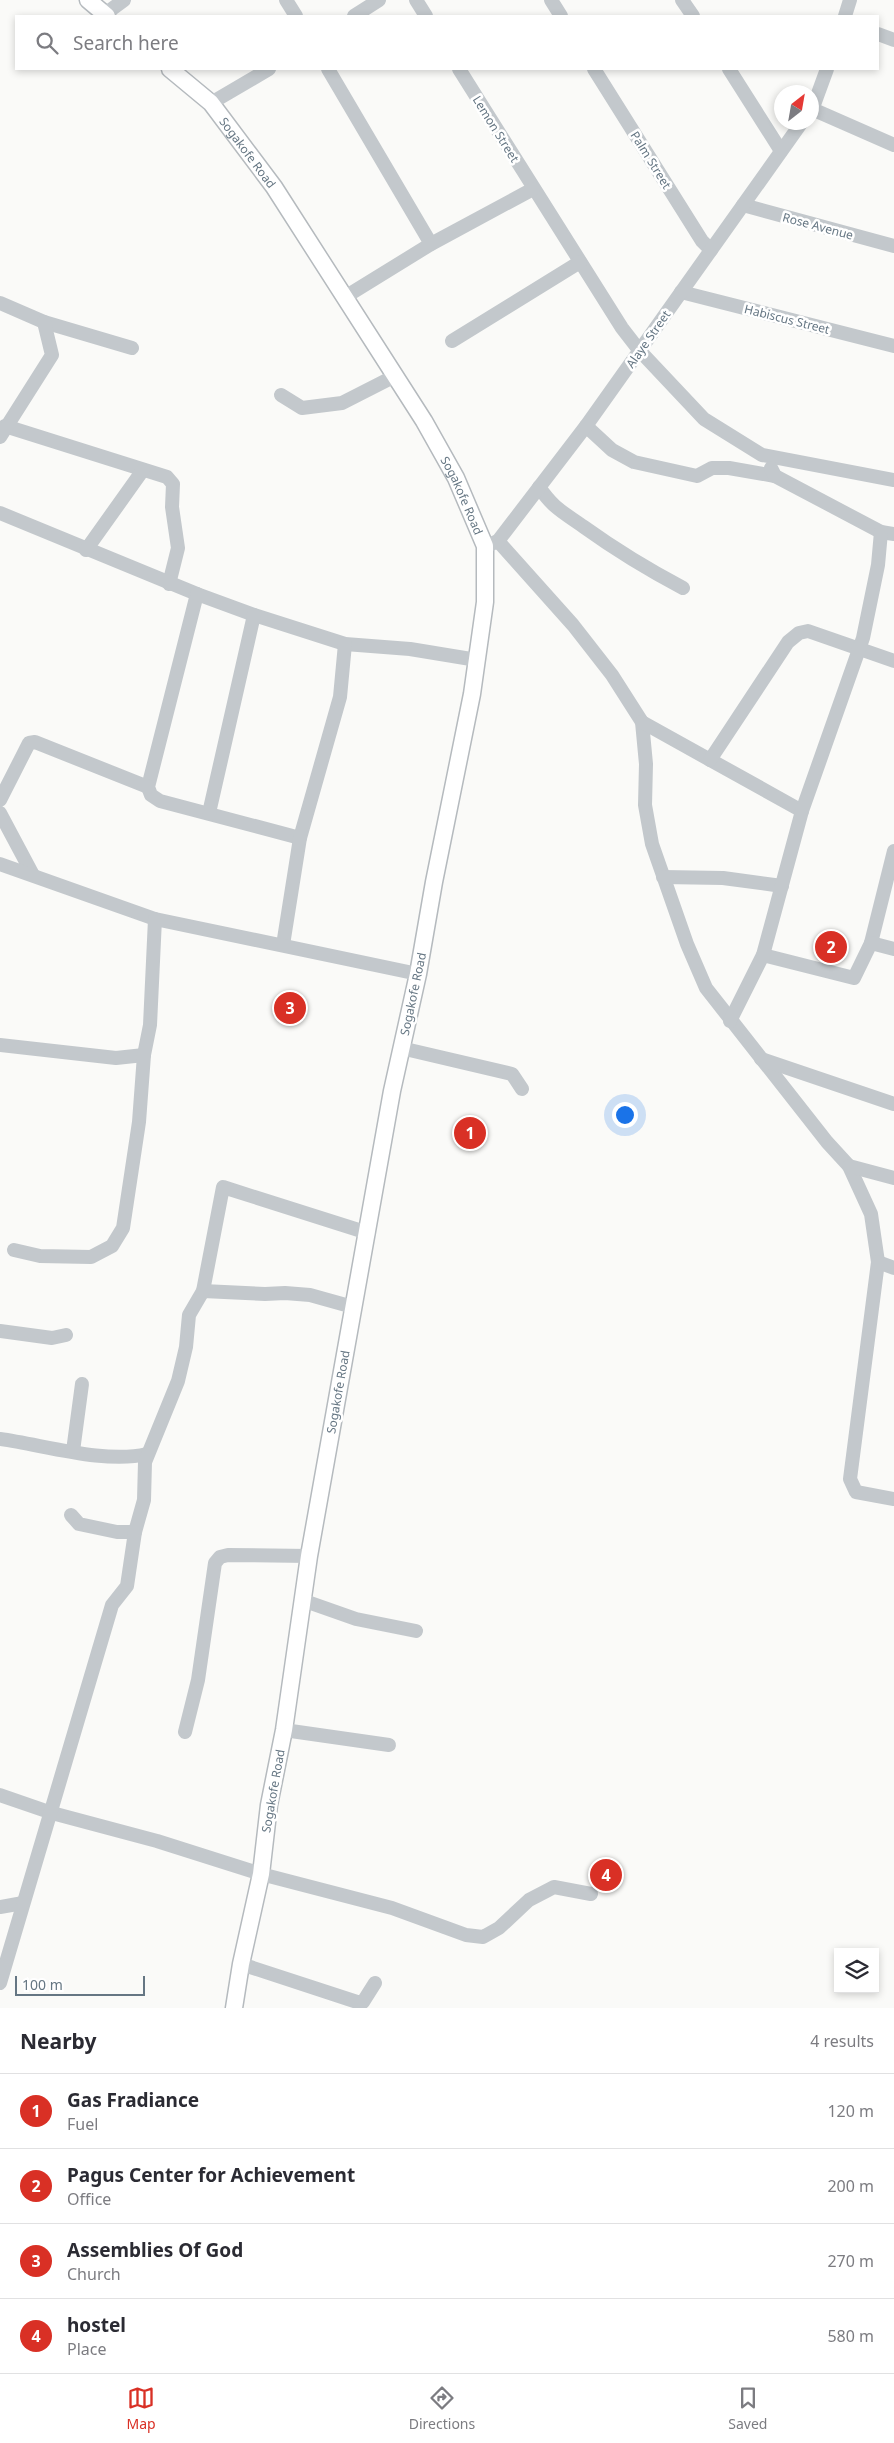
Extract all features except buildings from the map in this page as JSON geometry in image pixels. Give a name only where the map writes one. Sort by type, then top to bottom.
[{"type":"main road","points":[[88,0],[106,15]]},
{"type":"main road","name":"Sogakofe Road","points":[[171,70],[211,103],[274,187],[424,421],[492,544],[476,660],[418,974],[392,1091],[309,1556],[284,1730],[269,1805],[261,1874],[241,1964],[234,2008]]},
{"type":"street","points":[[106,15],[124,0]]},
{"type":"street","points":[[286,0],[295,15]]},
{"type":"street","points":[[356,15],[379,0]]},
{"type":"street","points":[[416,0],[425,15]]},
{"type":"street","points":[[551,0],[560,15]]},
{"type":"street","points":[[682,0],[692,15]]},
{"type":"street","points":[[845,15],[850,0]]},
{"type":"street","points":[[879,34],[894,40]]},
{"type":"street","points":[[211,103],[267,70]]},
{"type":"street","points":[[329,70],[431,244]]},
{"type":"street","name":"Lemon Street","points":[[460,70],[622,328],[639,350],[704,419],[762,455]]},
{"type":"street","name":"Palm Street","points":[[595,70],[702,241],[711,250]]},
{"type":"street","points":[[730,70],[781,151]]},
{"type":"street","points":[[819,90],[827,70]]},
{"type":"street","points":[[819,112],[894,145]]},
{"type":"street","name":"Alaye Street","points":[[492,544],[586,426],[796,130]]},
{"type":"street","points":[[345,297],[431,244],[533,189]]},
{"type":"street","name":"Rose Avenue","points":[[743,205],[894,246]]},
{"type":"street","points":[[452,341],[580,262]]},
{"type":"street","name":"Habiscus Street","points":[[681,292],[894,346]]},
{"type":"street","points":[[0,303],[44,322],[132,348]]},
{"type":"street","points":[[44,322],[52,355],[3,432],[167,477],[174,484],[172,507],[178,548],[168,584]]},
{"type":"street","points":[[281,395],[302,408],[342,403],[395,376]]},
{"type":"street","points":[[586,426],[612,450],[634,462],[697,476],[712,468],[729,468],[775,476],[887,533],[859,651],[802,811],[763,955],[730,1021]]},
{"type":"street","points":[[762,455],[775,476]]},
{"type":"street","points":[[762,455],[816,467],[894,480]]},
{"type":"street","points":[[86,550],[143,470]]},
{"type":"street","points":[[539,487],[550,503],[562,514],[610,546],[683,588]]},
{"type":"street","points":[[0,514],[168,584],[254,615],[345,644],[410,650],[476,660]]},
{"type":"street","points":[[492,544],[533,578],[612,675],[642,722],[646,764],[645,805],[652,844],[687,944],[706,988],[730,1021],[827,1142],[849,1166],[871,1214],[878,1262],[850,1479],[856,1492],[894,1499]]},
{"type":"street","points":[[197,594],[148,787],[150,795],[160,802],[209,813],[300,838]]},
{"type":"street","points":[[209,813],[254,615]]},
{"type":"street","points":[[710,760],[788,642],[799,633],[808,631],[859,651],[894,661]]},
{"type":"street","points":[[283,945],[300,838],[340,696],[345,644]]},
{"type":"street","points":[[642,722],[802,811]]},
{"type":"street","points":[[0,800],[29,743],[35,742],[148,787]]},
{"type":"street","points":[[0,814],[33,875]]},
{"type":"street","points":[[763,955],[854,978],[871,943],[894,851]]},
{"type":"street","points":[[0,864],[155,919],[418,974]]},
{"type":"street","points":[[663,877],[723,878],[782,886]]},
{"type":"street","points":[[14,1250],[40,1256],[91,1257],[112,1246],[123,1228],[136,1147],[144,1076],[144,1054],[150,1025],[155,919]]},
{"type":"street","points":[[871,943],[894,949]]},
{"type":"street","points":[[0,1046],[116,1058],[144,1054]]},
{"type":"street","points":[[401,1048],[512,1074],[522,1089]]},
{"type":"street","points":[[761,1059],[894,1104]]},
{"type":"street","points":[[849,1166],[894,1178]]},
{"type":"street","points":[[0,1983],[52,1813],[112,1605],[127,1586],[135,1532],[144,1500],[147,1454],[178,1382],[186,1347],[189,1315],[203,1291],[224,1186],[368,1233]]},
{"type":"street","points":[[878,1262],[894,1268]]},
{"type":"street","points":[[203,1291],[310,1295],[354,1307]]},
{"type":"street","points":[[0,1331],[52,1338],[66,1335]]},
{"type":"street","points":[[73,1451],[82,1384]]},
{"type":"street","points":[[0,1438],[73,1451],[130,1458],[147,1454]]},
{"type":"street","points":[[71,1515],[80,1524],[117,1532],[135,1532]]},
{"type":"street","points":[[184,1732],[198,1680],[215,1563],[220,1557],[228,1555],[309,1556]]},
{"type":"street","points":[[302,1600],[356,1618],[416,1631]]},
{"type":"street","points":[[284,1730],[389,1745]]},
{"type":"street","points":[[0,1794],[52,1813],[157,1841],[261,1874],[392,1908],[466,1935],[483,1937],[499,1928],[515,1911],[554,1887],[591,1894]]},
{"type":"street","points":[[0,1907],[23,1903]]},
{"type":"street","points":[[241,1964],[357,2002],[363,2002],[375,1983]]},
{"type":"place","name":"Pagus Center for Achievement","points":[[831,947]]},
{"type":"place","name":"Assemblies Of God","points":[[290,1008]]},
{"type":"place","name":"Gas Fradiance","points":[[470,1133]]},
{"type":"place","name":"hostel","points":[[606,1875]]}]
